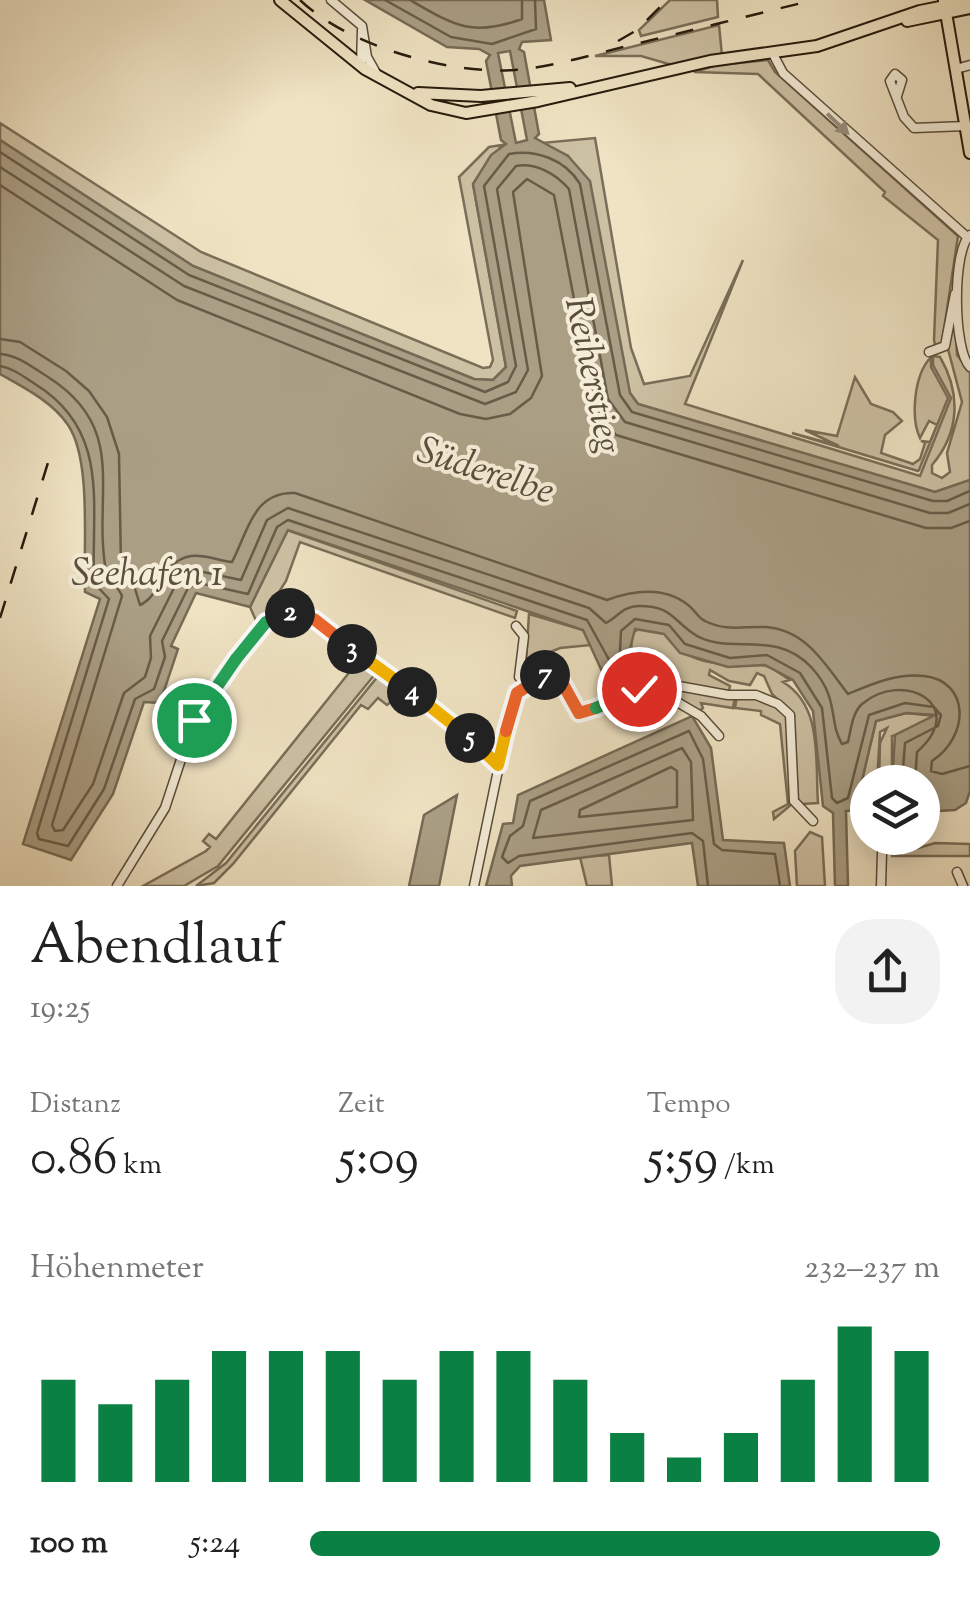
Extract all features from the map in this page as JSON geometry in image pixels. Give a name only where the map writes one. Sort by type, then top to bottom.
[{"type":"main road","points":[[280,0],[333,45],[379,76],[452,112],[489,110],[537,96],[710,61],[830,43],[942,6],[970,4]]},
{"type":"main road","points":[[942,6],[970,152]]},
{"type":"main road","points":[[416,93],[537,96]]},
{"type":"street","points":[[331,0],[362,26]]},
{"type":"street","points":[[360,60],[362,26]]},
{"type":"street","points":[[360,60],[362,26]]},
{"type":"street","points":[[333,45],[349,49],[361,42]]},
{"type":"street","points":[[774,54],[783,73],[968,235],[958,256],[958,285],[960,350],[970,366]]},
{"type":"street","points":[[956,69],[970,65]]},
{"type":"street","points":[[897,96],[906,120],[914,128],[966,126]]},
{"type":"street","points":[[928,352],[945,346],[958,285]]},
{"type":"street","points":[[117,886],[165,808],[194,720],[261,626],[284,614],[314,619],[441,712],[498,765]]},
{"type":"street","points":[[516,626],[524,636],[520,677],[524,684]]},
{"type":"street","points":[[474,886],[512,703],[524,684],[542,675],[558,676],[580,714],[648,685],[674,684],[728,695],[746,692],[783,707],[790,719],[794,801],[813,821]]},
{"type":"street","points":[[648,685],[701,716],[719,736]]},
{"type":"street","points":[[882,855],[882,886]]},
{"type":"street","points":[[957,872],[963,886]]},
{"type":"shaded area","points":[[670,0],[717,0],[718,17],[641,36],[639,30]]},
{"type":"shaded area","points":[[719,25],[722,56],[672,65],[641,56],[595,56]]},
{"type":"shaded area","points":[[768,60],[775,72],[958,236],[942,343],[935,345],[934,340],[938,240],[883,196],[885,192],[758,74],[694,72],[717,65]]},
{"type":"shaded area","points":[[0,123],[201,252],[483,368],[490,367],[493,360],[459,177],[489,147],[502,145],[473,184],[506,367],[493,380],[474,379],[193,266],[0,140]]},
{"type":"shaded area","points":[[595,138],[631,348],[644,384],[690,376],[743,260],[685,404],[920,476],[951,398],[933,365],[933,356],[940,357],[954,398],[948,439],[932,465],[932,473],[942,478],[950,472],[947,453],[962,402],[948,349],[955,315],[957,355],[970,371],[970,480],[935,492],[638,404],[630,393],[568,156],[541,143]]},
{"type":"shaded area","points":[[931,357],[931,367],[948,398],[919,470],[918,471],[792,433],[839,446],[805,430],[837,436],[855,377],[871,404],[893,412],[902,421],[885,435],[881,453],[913,464],[920,459],[925,443],[921,441],[930,442],[937,425],[929,421],[920,438],[915,420],[920,375]]},
{"type":"shaded area","points":[[287,530],[517,611],[515,618],[300,542],[286,581],[258,625],[250,607]]},
{"type":"shaded area","points":[[529,614],[583,630],[591,645],[560,648],[526,662]]},
{"type":"shaded area","points":[[641,628],[665,634],[696,658],[721,664],[765,665],[790,680],[783,682],[796,692],[811,719],[818,803],[802,804],[798,799],[793,714],[772,694],[764,676],[757,673],[750,685],[729,681],[710,670],[709,675],[730,686],[729,691],[649,679],[636,686],[630,634]]},
{"type":"shaded area","points":[[360,659],[376,673],[218,866],[184,886],[143,886],[210,847],[203,841],[209,834],[216,839]]},
{"type":"shaded area","points":[[379,675],[413,697],[405,710],[404,702],[396,698],[387,705],[378,698],[368,709],[361,705],[233,864],[214,883],[196,886],[226,863]]},
{"type":"shaded area","points":[[653,687],[735,697],[733,708],[701,703],[703,708],[698,712]]},
{"type":"shaded area","points":[[737,696],[768,700],[787,715],[792,804],[774,819],[773,812],[788,804],[780,724],[761,715],[761,711],[735,708]]},
{"type":"shaded area","points":[[906,713],[936,716],[912,732],[892,736],[892,765],[879,765],[880,743],[887,728],[880,732],[878,765],[866,765],[876,721]]},
{"type":"shaded area","points":[[810,832],[822,837],[825,886],[797,886],[795,851]]},
{"type":"shaded area","points":[[940,843],[970,844],[970,856],[891,856],[940,855]]},
{"type":"shaded area","points":[[609,855],[612,886],[587,886],[580,857]]},
{"type":"water","points":[[365,0],[544,0],[551,40],[522,42],[519,49],[524,52],[539,134],[535,138],[568,156],[590,181],[630,393],[638,404],[935,492],[970,480],[970,791],[966,803],[955,810],[940,811],[940,765],[893,765],[895,735],[935,715],[906,713],[876,721],[866,765],[850,765],[850,811],[846,811],[848,886],[835,886],[833,813],[823,806],[813,711],[793,680],[765,665],[728,667],[680,653],[664,634],[635,629],[630,649],[638,681],[628,689],[617,680],[620,688],[611,691],[583,630],[288,530],[250,607],[196,593],[171,646],[178,649],[160,703],[144,702],[113,794],[71,860],[23,844],[100,599],[85,592],[85,505],[76,440],[54,409],[0,374],[0,140],[193,266],[474,379],[493,380],[506,367],[473,184],[491,155],[506,144],[501,140],[486,61],[490,55],[479,49],[447,47]],"holes":[[[510,51],[527,140],[516,143],[498,53]]]},
{"type":"water","points":[[692,716],[711,748],[723,840],[784,843],[790,886],[698,886],[692,843],[520,866],[511,876],[512,886],[486,886],[503,824],[513,823],[518,795]]},
{"type":"water","points":[[457,795],[439,886],[409,886],[424,815]]},
{"type":"railway","points":[[300,0],[344,31],[400,54],[488,70],[557,63],[814,0]]},
{"type":"railway","points":[[618,41],[637,30],[667,0]]},
{"type":"railway","points":[[0,618],[51,453]]},
{"type":"route","points":[[194,720],[261,626],[276,615],[290,613],[306,615],[320,623],[441,712],[498,765],[514,698],[534,678],[546,674],[559,677],[580,714],[639,689]]},
{"type":"water label","name":"Reiherstieg","points":[[591,376]]},
{"type":"water label","name":"Süderelbe","points":[[485,473]]},
{"type":"water label","name":"Seehafen 1","points":[[147,576]]}]
